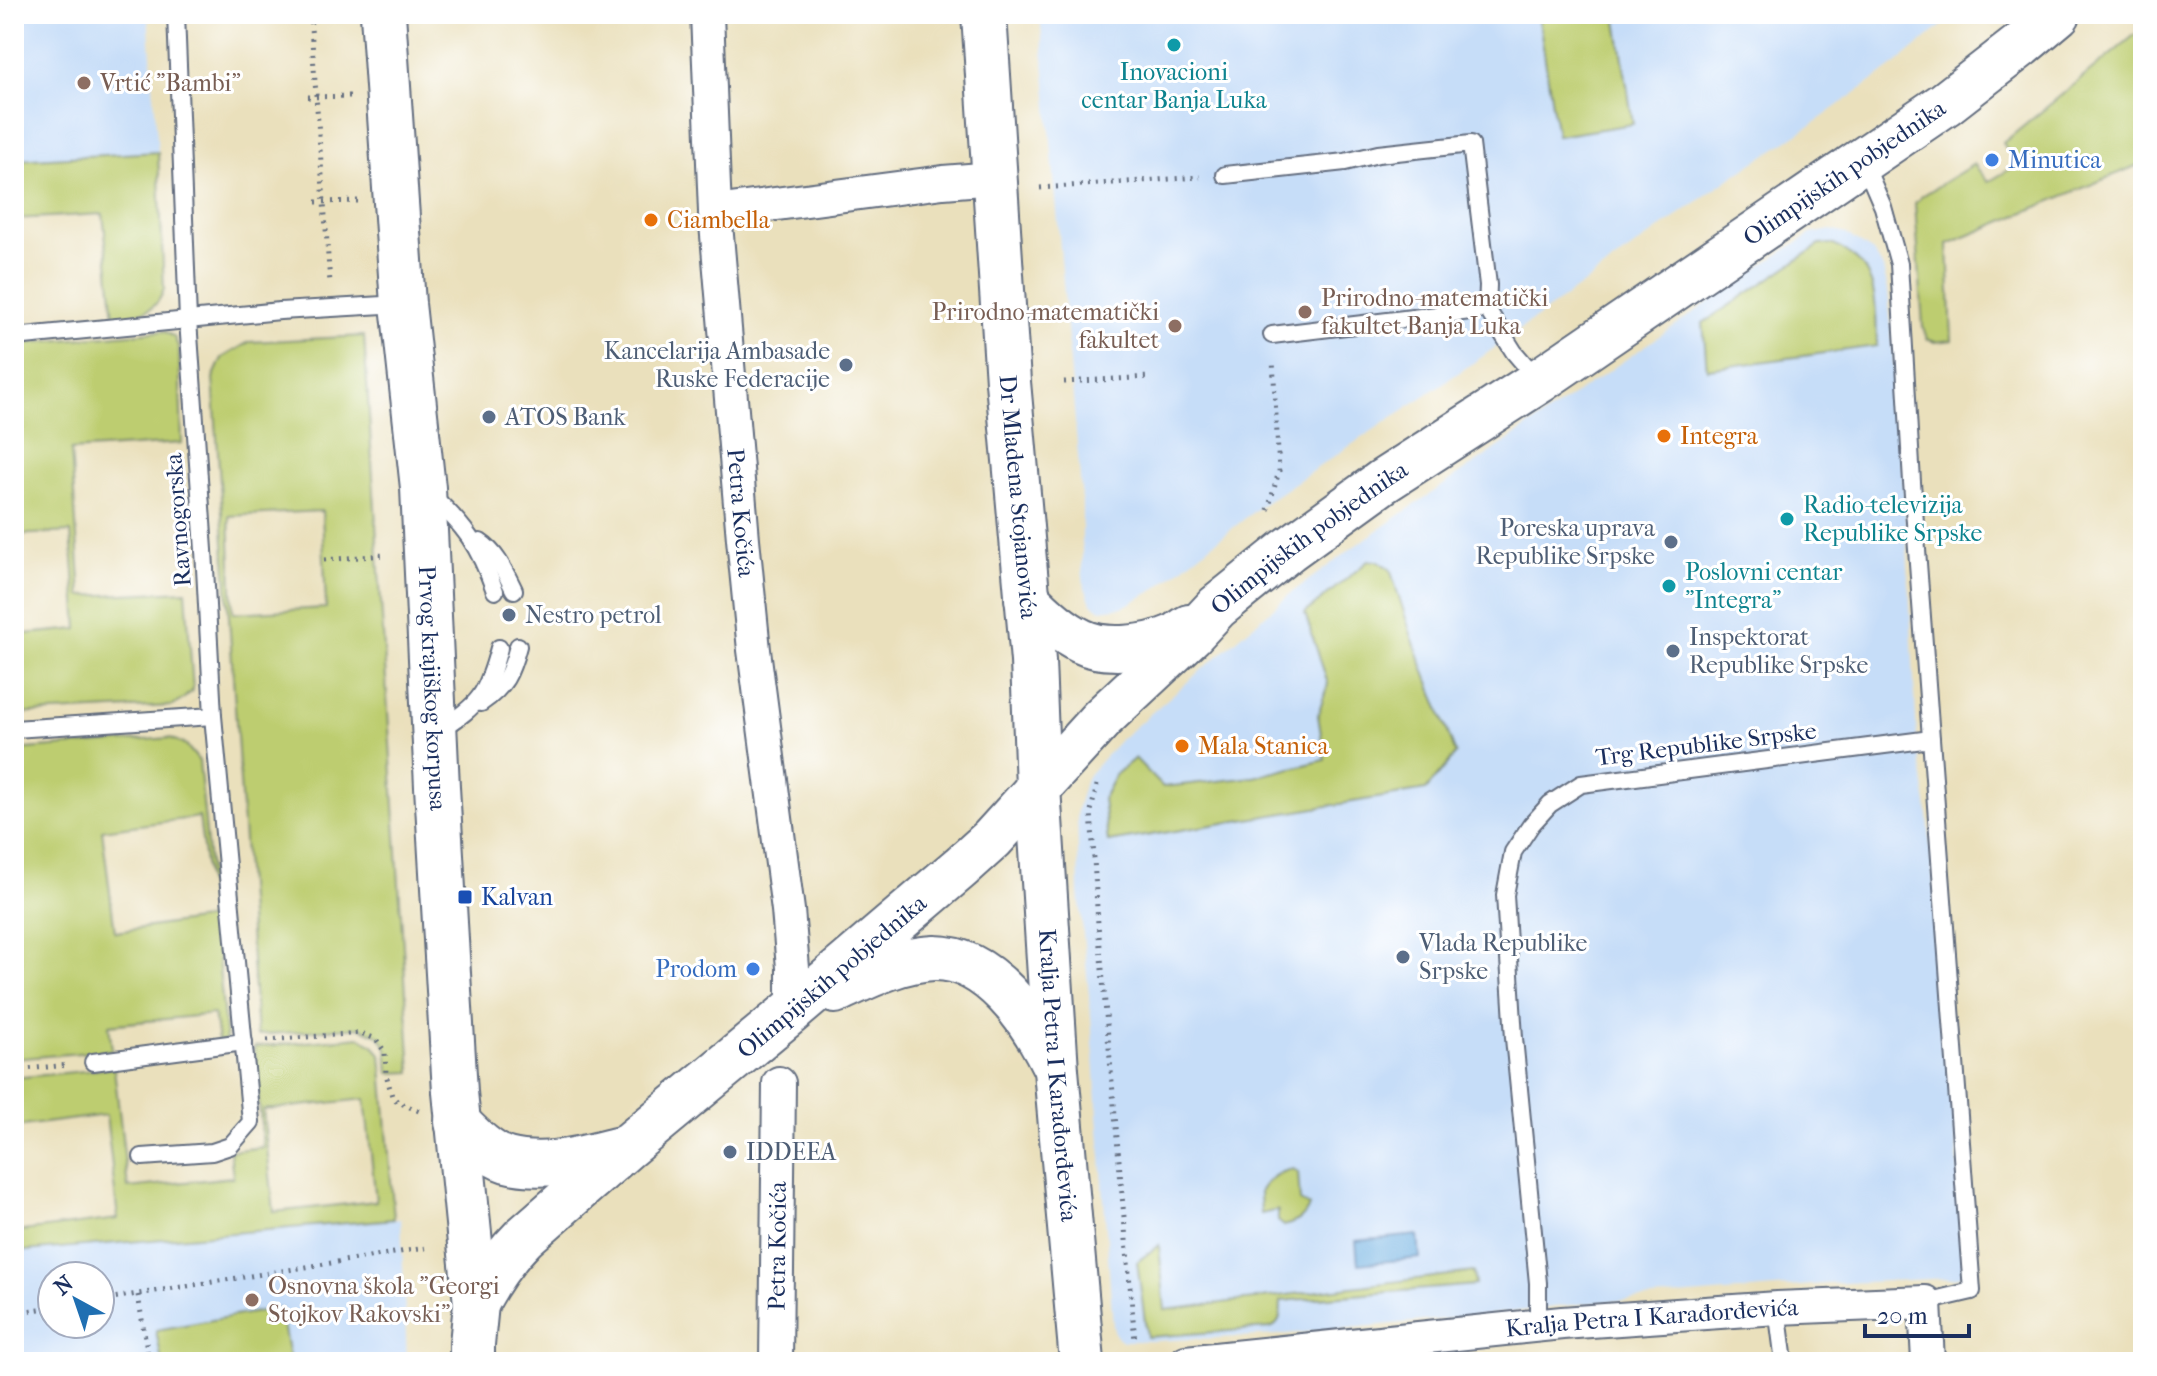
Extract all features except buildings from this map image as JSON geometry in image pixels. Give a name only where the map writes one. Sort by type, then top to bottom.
[{"type":"street","name":"Prvog krajiškog korpusa","points":[[383,14],[403,304],[452,722],[440,1118],[476,1304],[472,1362]]},
{"type":"street","name":"Petra Kočića","points":[[707,14],[715,212],[754,650],[788,910],[793,1010]]},
{"type":"street","name":"Dr Mladena Stojanovića","points":[[984,14],[1008,382],[1033,661],[1038,787]]},
{"type":"street","name":"Olimpijskih pobjednika","points":[[476,1304],[509,1252],[548,1215],[982,848],[1102,718],[1217,607],[1288,550],[1382,482],[1539,381],[1945,104],[2058,14]]},
{"type":"street","points":[[715,212],[995,178]]},
{"type":"street","points":[[1027,598],[1051,622],[1083,642],[1107,648],[1136,647],[1174,637],[1217,607]]},
{"type":"street","name":"Kralja Petra I Karađorđevića","points":[[1038,787],[1056,1070],[1082,1362]]},
{"type":"street","points":[[793,1010],[881,970],[934,958],[951,960],[980,971],[998,985],[1030,1023],[1056,1070]]},
{"type":"street","name":"Petra Kočića","points":[[776,1362],[779,1083]]},
{"type":"street","name":"Olimpijskih pobjednika","points":[[440,1118],[505,1160],[553,1164],[627,1147]]},
{"type":"street","points":[[1925,1302],[1928,1362]]},
{"type":"street","name":"Kralja Petra I Karađorđevića","points":[[1186,1362],[1538,1325],[1777,1308],[1925,1302]]},
{"type":"lane","name":"Ravnogorska","points":[[142,1157],[212,1152],[230,1146],[251,1122],[213,716],[188,320],[176,14]]},
{"type":"lane","points":[[1225,175],[1471,144],[1488,285],[1487,309],[1514,352],[1539,381]]},
{"type":"lane","points":[[1863,161],[1883,207],[1899,264],[1931,739]]},
{"type":"lane","points":[[14,337],[403,304]]},
{"type":"lane","points":[[1272,335],[1487,309]]},
{"type":"lane","points":[[423,488],[451,513],[469,535],[483,557],[495,591]]},
{"type":"lane","points":[[469,535],[486,545],[502,565],[514,590]]},
{"type":"lane","points":[[452,722],[505,683],[518,646]]},
{"type":"lane","points":[[452,722],[490,682],[499,648]]},
{"type":"lane","points":[[14,729],[213,716]]},
{"type":"lane","name":"Kralja Petra I Karađorđevića","points":[[1925,1302],[1972,1291],[1931,739]]},
{"type":"lane","name":"Trg Republike Srpske","points":[[1538,1325],[1538,1283],[1514,1038],[1505,895],[1513,852],[1531,825],[1550,804],[1581,784],[1931,739]]},
{"type":"lane","points":[[93,1062],[244,1042]]},
{"type":"lane","points":[[1777,1308],[1784,1362]]},
{"type":"path","points":[[310,14],[332,308]]},
{"type":"path","points":[[308,97],[364,96]]},
{"type":"path","points":[[1040,188],[1225,175]]},
{"type":"path","points":[[316,202],[368,201]]},
{"type":"path","points":[[1268,510],[1279,471],[1272,335]]},
{"type":"path","points":[[1064,382],[1150,377]]},
{"type":"path","points":[[324,560],[384,555]]},
{"type":"path","points":[[1098,782],[1091,811],[1135,1341]]},
{"type":"path","points":[[244,1042],[361,1033],[376,1039],[385,1052],[386,1074],[392,1096],[398,1102],[440,1118]]},
{"type":"path","points":[[14,1070],[93,1062]]},
{"type":"path","points":[[116,1298],[425,1248]]},
{"type":"path","points":[[138,1295],[149,1362]]},
{"type":"path","points":[[14,1313],[36,1310]]},
{"type":"shaded area","name":"Vrtić \"Bambi\"","points":[[14,14],[148,14],[158,152],[14,160]]},
{"type":"shaded area","name":"Prirodno-matematički fakultet Banja Luka","points":[[1040,14],[1956,14],[1896,64],[1810,126],[1727,180],[1479,359],[1262,505],[1153,591],[1123,607],[1101,610],[1091,603],[1082,569],[1082,502]]},
{"type":"shaded area","points":[[1831,230],[1846,234],[1873,252],[1883,268],[1888,290],[1904,489],[1917,739],[1927,804],[1967,1267],[1959,1277],[1951,1278],[1824,1284],[1581,1304],[1276,1335],[1123,1341],[1116,1336],[1113,1326],[1079,892],[1077,810],[1086,778],[1121,739],[1290,594],[1355,546],[1767,262],[1811,234]]},
{"type":"shaded area","name":"Osnovna škola \"Georgi Stojkov Rakovski\"","points":[[401,1219],[407,1362],[14,1362],[14,1252]]},
{"type":"green space","points":[[1538,14],[1616,14],[1633,124],[1557,136]]},
{"type":"green space","points":[[2143,28],[2143,163],[1948,244],[1952,340],[1935,342],[1927,339],[1923,327],[1915,203],[1974,164],[1988,182],[2017,165],[2003,143]]},
{"type":"green space","points":[[158,152],[164,289],[151,308],[114,317],[103,214],[14,219],[14,160]]},
{"type":"green space","points":[[1832,244],[1858,261],[1870,279],[1875,301],[1877,346],[1707,369],[1703,323],[1820,245]]},
{"type":"green space","points":[[164,331],[174,337],[179,348],[182,443],[71,450],[81,596],[186,591],[193,690],[172,706],[14,714],[14,635],[78,629],[71,532],[14,535],[14,373],[20,372],[17,344]]},
{"type":"green space","points":[[364,336],[411,1072],[389,1073],[387,1048],[378,1035],[359,1027],[257,1035],[213,378],[222,358],[249,342]],"holes":[[[322,511],[326,608],[233,613],[229,516]]]},
{"type":"green space","points":[[1368,561],[1378,561],[1390,569],[1456,754],[1426,790],[1108,842],[1103,798],[1115,775],[1135,758],[1163,787],[1254,777],[1325,760],[1318,715],[1328,684],[1305,613]]},
{"type":"green space","points":[[170,738],[186,745],[199,761],[226,1040],[218,1041],[214,1014],[109,1025],[112,1050],[14,1059],[14,750]],"holes":[[[199,817],[212,918],[115,932],[102,830]]]},
{"type":"green space","points":[[360,1037],[381,1054],[394,1219],[14,1252],[14,1226],[15,1232],[118,1219],[106,1115],[14,1127],[14,1078],[114,1068],[128,1188],[233,1177],[230,1151],[263,1147],[254,1047]],"holes":[[[365,1099],[376,1201],[274,1212],[263,1110]]]},
{"type":"green space","points":[[1293,1169],[1298,1172],[1300,1201],[1309,1206],[1300,1219],[1284,1226],[1278,1221],[1278,1210],[1261,1214],[1260,1192],[1274,1176]]},
{"type":"green space","points":[[1159,1245],[1165,1310],[1473,1272],[1475,1285],[1281,1301],[1279,1321],[1270,1328],[1147,1337],[1137,1262]]},
{"type":"green space","points":[[280,1308],[290,1362],[162,1362],[156,1330]]},
{"type":"water","points":[[1418,1235],[1420,1258],[1358,1264],[1356,1241]]},
{"type":"place","name":"Inovacioni centar Banja Luka","points":[[1174,45]]},
{"type":"place","name":"Vrtić \"Bambi\"","points":[[84,83]]},
{"type":"place","name":"Minutica","points":[[1992,160]]},
{"type":"place","name":"Ciambella","points":[[651,220]]},
{"type":"place","name":"Prirodno-matematički fakultet Banja Luka","points":[[1305,312]]},
{"type":"place","name":"Prirodno-matematički fakultet","points":[[1175,326]]},
{"type":"place","name":"Kancelarija Ambasade Ruske Federacije","points":[[846,365]]},
{"type":"place","name":"ATOS Bank","points":[[489,417]]},
{"type":"place","name":"Integra","points":[[1664,436]]},
{"type":"place","name":"Radio-televizija Republike Srpske","points":[[1787,519]]},
{"type":"place","name":"Poreska uprava Republike Srpske","points":[[1671,542]]},
{"type":"place","name":"Poslovni centar \"Integra\"","points":[[1669,586]]},
{"type":"place","name":"Nestro petrol","points":[[509,615]]},
{"type":"place","name":"Inspektorat Republike Srpske","points":[[1673,651]]},
{"type":"place","name":"Mala Stanica","points":[[1182,746]]},
{"type":"place","name":"Kalvan","points":[[465,897]]},
{"type":"place","name":"Vlada Republike Srpske","points":[[1403,957]]},
{"type":"place","name":"Prodom","points":[[753,969]]},
{"type":"place","name":"IDDEEA","points":[[730,1152]]},
{"type":"place","name":"Osnovna škola \"Georgi Stojkov Rakovski\"","points":[[252,1300]]}]
